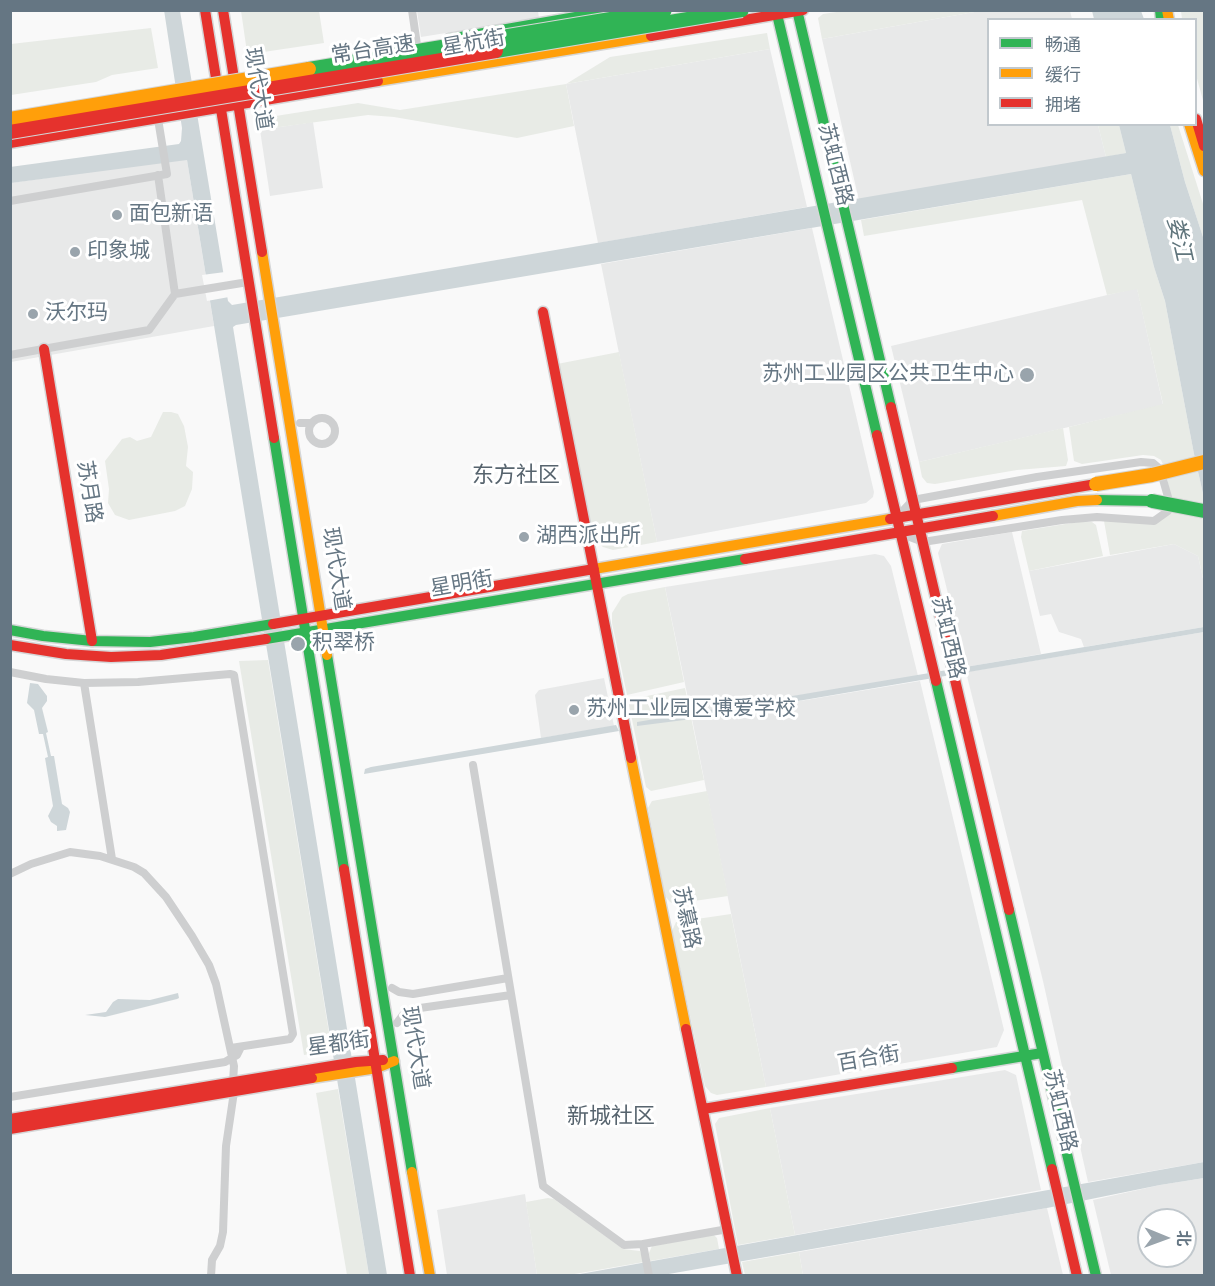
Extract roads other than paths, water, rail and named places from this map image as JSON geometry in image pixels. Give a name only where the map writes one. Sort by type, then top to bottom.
[{"type":"main road","name":"现代大道","points":[[205,10],[410,1275]]},
{"type":"main road","name":"现代大道","points":[[223,10],[347,783],[429,1275]]},
{"type":"main road","name":"星杭街","points":[[10,113],[616,10]]},
{"type":"main road","name":"常台高速","points":[[10,119],[665,10]]},
{"type":"main road","name":"常台高速","points":[[10,132],[742,10]]},
{"type":"main road","name":"星杭街","points":[[10,143],[776,13],[799,11]]},
{"type":"main road","name":"苏虹西路","points":[[799,11],[952,672],[1096,1275]]},
{"type":"main road","name":"苏虹西路","points":[[776,13],[1077,1275]]},
{"type":"main road","points":[[1197,122],[1204,146]]},
{"type":"main road","points":[[1190,126],[1204,171]]},
{"type":"main road","name":"苏慕路","points":[[543,312],[736,1271]]},
{"type":"main road","name":"苏月路","points":[[44,349],[92,641]]},
{"type":"main road","name":"星明街","points":[[10,630],[92,641],[160,641],[1152,475],[1204,462]]},
{"type":"main road","name":"星明街","points":[[10,645],[66,654],[130,657],[173,654],[901,533],[921,536],[1077,501],[1152,501]]},
{"type":"main road","points":[[1152,501],[1204,504]]},
{"type":"main road","points":[[1152,501],[1204,511]]},
{"type":"main road","name":"百合街","points":[[703,1109],[1042,1053]]},
{"type":"main road","name":"星都街","points":[[10,1129],[233,1087],[394,1061]]},
{"type":"main road","name":"星都街","points":[[10,1119],[233,1087]]},
{"type":"street","points":[[411,10],[417,45]]},
{"type":"street","points":[[10,201],[167,174],[158,119]]},
{"type":"street","points":[[158,176],[175,294]]},
{"type":"street","points":[[10,354],[149,330],[175,294],[248,282]]},
{"type":"street","points":[[300,423],[311,423],[322,418],[331,421],[335,428],[332,441],[323,444],[315,442],[304,446]]},
{"type":"street","points":[[311,423],[309,431],[315,442]]},
{"type":"street","points":[[897,517],[913,500],[1036,477],[1146,462],[1160,468],[1168,497],[1168,511],[1154,520],[1099,517],[921,536]]},
{"type":"street","points":[[10,672],[84,683],[138,682],[234,675],[293,1034],[290,1039],[231,1048]]},
{"type":"street","points":[[84,683],[112,859]]},
{"type":"street","points":[[473,765],[543,1186],[621,1243],[631,1246],[729,1236]]},
{"type":"street","points":[[10,874],[31,864],[66,853],[80,853],[112,859],[134,867],[144,873],[166,897],[181,918],[213,974],[233,1058],[233,1087],[226,1146],[223,1233],[220,1246],[212,1260],[211,1275]]},
{"type":"street","points":[[392,987],[399,992],[413,994],[508,978]]},
{"type":"street","points":[[398,1023],[403,1015],[413,1009],[511,995]]},
{"type":"street","points":[[10,1097],[225,1062],[237,1055],[241,1047]]},
{"type":"street","points":[[643,1244],[649,1275]]},
{"type":"water","name":"娄江","points":[[164,10],[180,11],[228,301],[232,305],[1126,153],[1119,126],[1170,126],[1204,240],[1204,498],[1165,301],[1154,267],[1131,174],[233,327],[387,1275],[369,1275],[187,160],[11,183],[10,167],[179,144],[182,128]]},
{"type":"water","points":[[1092,11],[1141,11],[1144,18],[1094,18]]},
{"type":"water","points":[[1204,627],[1204,632],[692,719],[637,726],[637,722]]},
{"type":"water","points":[[30,683],[38,684],[47,696],[47,701],[42,708],[51,756],[54,756],[62,804],[70,812],[66,830],[57,831],[57,826],[48,816],[53,806],[45,758],[48,757],[43,734],[39,734],[34,710],[27,703]]},
{"type":"water","points":[[616,725],[619,731],[364,774],[365,769],[371,767]]},
{"type":"water","points":[[178,993],[179,998],[177,999],[105,1017],[85,1015],[106,1012],[118,999],[150,1000]]},
{"type":"water","points":[[1204,1162],[1204,1178],[1047,1208],[663,1275],[569,1276]]},
{"type":"place","name":"面包新语","points":[[117,215]]},
{"type":"place","name":"印象城","points":[[75,252]]},
{"type":"place","name":"沃尔玛","points":[[33,314]]},
{"type":"place","name":"苏州工业园区公共卫生中心","points":[[1027,375]]},
{"type":"place","name":"湖西派出所","points":[[524,537]]},
{"type":"place","name":"积翠桥","points":[[298,644]]},
{"type":"place","name":"苏州工业园区博爱学校","points":[[574,710]]},
{"type":"district","name":"东方社区","points":[[516,477]]},
{"type":"district","name":"新城社区","points":[[611,1118]]}]
